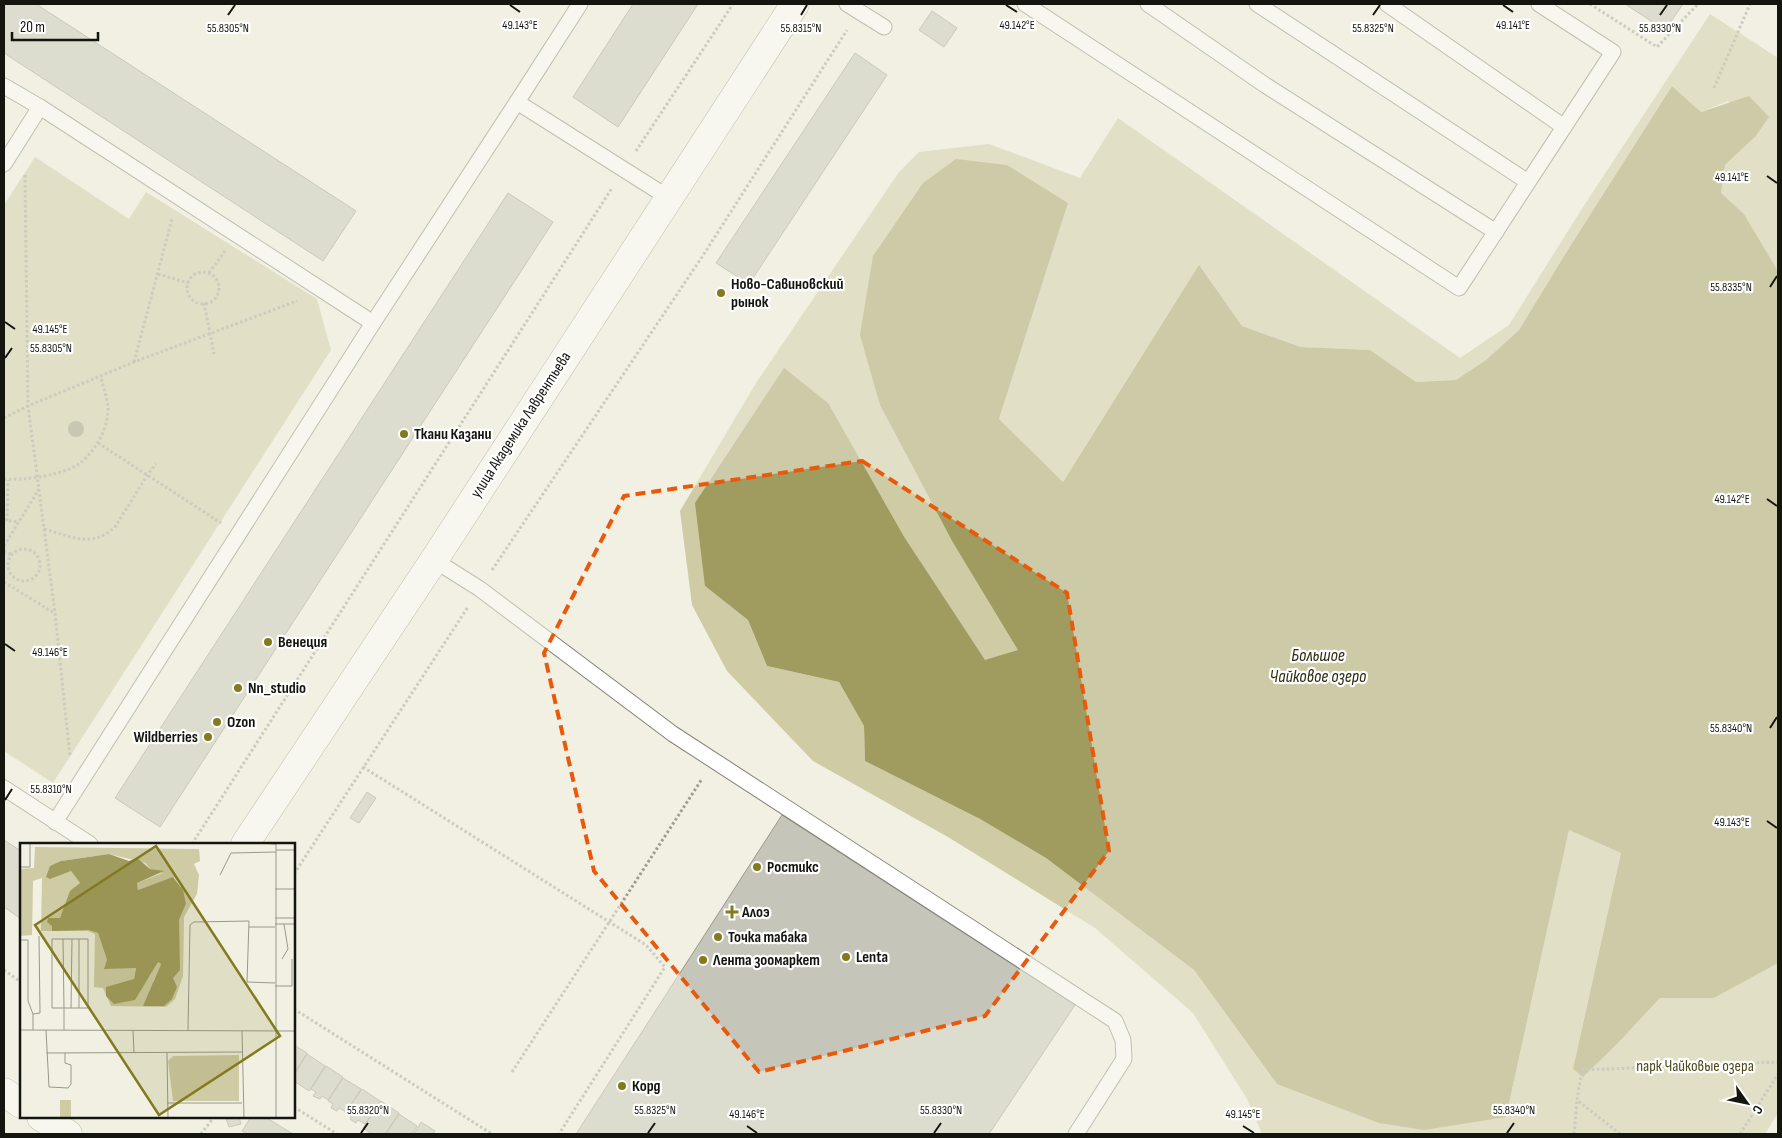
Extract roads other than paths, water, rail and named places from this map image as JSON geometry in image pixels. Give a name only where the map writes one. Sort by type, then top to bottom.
[{"type":"street","name":"улица Академика Лаврентьева","points":[[246,843],[434,560],[794,4]]},
{"type":"street","points":[[4,1092],[20,1103]]},
{"type":"lane","points":[[55,822],[373,323],[580,4]]},
{"type":"lane","points":[[1024,4],[1458,288],[1613,52],[1539,4]]},
{"type":"lane","points":[[1148,4],[1265,85],[1496,232]]},
{"type":"lane","points":[[1257,4],[1528,182]]},
{"type":"lane","points":[[1386,4],[1564,127]]},
{"type":"lane","points":[[853,8],[884,27]]},
{"type":"lane","points":[[4,86],[40,107],[373,323]]},
{"type":"lane","points":[[518,102],[669,198]]},
{"type":"lane","points":[[4,164],[40,107]]},
{"type":"lane","points":[[434,560],[480,589],[673,734],[1115,1021],[1123,1040],[1124,1059],[1076,1134]]},
{"type":"lane","points":[[4,788],[88,843]]},
{"type":"water","name":"Большое Чайковое озеро","points":[[1672,86],[1701,112],[1749,96],[1769,117],[1755,137],[1725,165],[1721,193],[1744,214],[1778,271],[1778,963],[1714,998],[1660,998],[1583,1077],[1573,1069],[1621,853],[1569,830],[1506,1117],[1424,1130],[1379,1123],[1277,1084],[1194,970],[1046,858],[980,819],[865,761],[864,726],[839,682],[767,666],[748,620],[705,586],[695,503],[784,368],[828,403],[903,535],[985,660],[1018,650],[952,541],[880,405],[860,335],[873,256],[923,183],[956,159],[1007,165],[1068,203],[999,419],[1063,482],[1199,265],[1242,326],[1301,347],[1370,350],[1416,382],[1456,380],[1486,360],[1519,330]]},
{"type":"place","name":"Ново-Савиновский рынок","points":[[721,293]]},
{"type":"place","name":"Ткани Казани","points":[[404,434]]},
{"type":"place","name":"Венеция","points":[[268,642]]},
{"type":"place","name":"Nn_studio","points":[[238,688]]},
{"type":"place","name":"Ozon","points":[[217,722]]},
{"type":"place","name":"Wildberries","points":[[208,737]]},
{"type":"place","name":"Ростикс","points":[[757,867]]},
{"type":"place","name":"Алоэ","points":[[732,912]]},
{"type":"place","name":"Точка табака","points":[[718,937]]},
{"type":"place","name":"Lenta","points":[[846,957]]},
{"type":"place","name":"Лента зоомаркет","points":[[703,960]]},
{"type":"place","name":"Корд","points":[[622,1086]]},
{"type":"park label","name":"парк Чайковые озера","points":[[1695,1066]]}]
